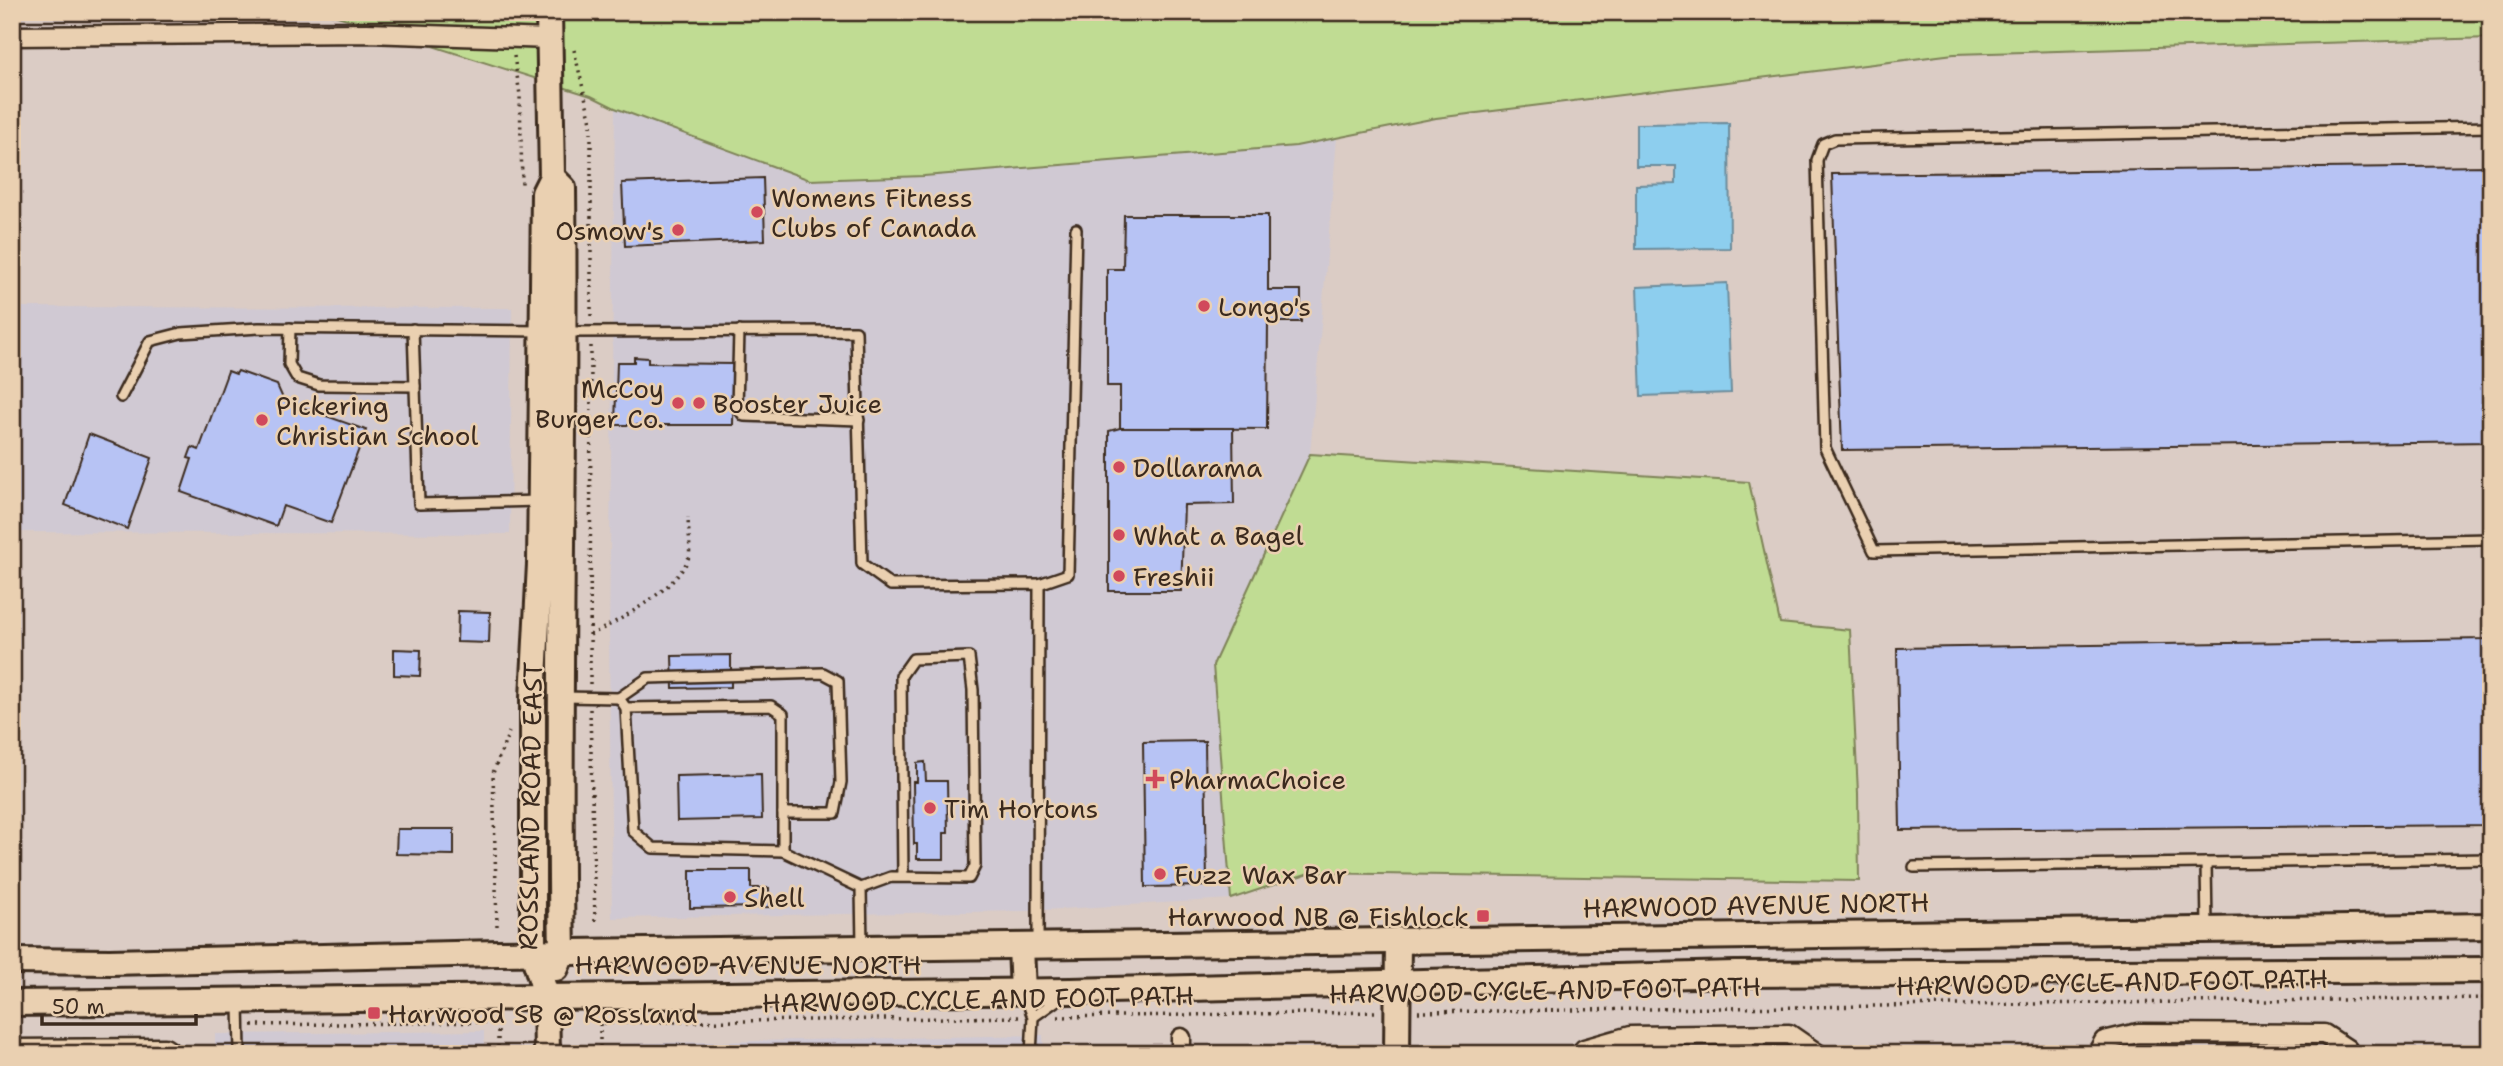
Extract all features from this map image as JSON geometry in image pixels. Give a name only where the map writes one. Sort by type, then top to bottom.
[{"type":"main road","name":"ROSSLAND ROAD EAST","points":[[546,995],[562,953],[561,697],[554,331],[544,193],[552,177],[562,39],[549,12]]},
{"type":"main road","name":"ROSSLAND ROAD EAST","points":[[546,995],[533,953],[533,698],[540,501],[554,331]]},
{"type":"main road","name":"HARWOOD AVENUE NORTH","points":[[12,961],[110,962],[862,948],[2491,926]]},
{"type":"main road","points":[[1397,1054],[1398,940]]},
{"type":"main road","points":[[1023,992],[1030,947]]},
{"type":"main road","name":"HARWOOD AVENUE NORTH","points":[[12,1003],[497,995],[1023,992],[1398,985],[1735,974],[2491,970]]},
{"type":"main road","points":[[546,995],[547,1054]]},
{"type":"street","points":[[12,36],[367,33],[562,39]]},
{"type":"street","points":[[2098,1054],[2104,1041],[2138,1033],[2324,1034],[2347,1049],[2347,1054]]},
{"type":"street","points":[[1581,1054],[1584,1049],[1630,1036],[1789,1034],[1818,1054]]},
{"type":"street","points":[[12,1049],[164,1048],[174,1054]]},
{"type":"lane","points":[[2491,127],[1835,139],[1823,144],[1817,160],[1825,448],[1874,551],[2491,539]]},
{"type":"lane","points":[[121,397],[150,341],[181,333],[290,328],[554,331],[591,334],[856,331],[862,564],[891,586],[1039,584],[1068,574],[1076,229]]},
{"type":"lane","points":[[290,328],[289,364],[297,378],[319,385],[415,386]]},
{"type":"lane","points":[[413,329],[419,504],[540,501]]},
{"type":"lane","points":[[739,331],[737,407],[744,416],[859,420]]},
{"type":"lane","points":[[1030,947],[1039,584]]},
{"type":"lane","points":[[619,698],[626,708],[633,831],[653,848],[783,851],[862,888],[891,877],[970,878],[975,866],[973,690],[968,657],[913,659],[901,676],[903,877]]},
{"type":"lane","points":[[561,697],[619,698],[648,678],[823,673],[838,681],[841,782],[835,813],[783,813]]},
{"type":"lane","points":[[626,708],[771,706],[783,714],[783,851]]},
{"type":"lane","points":[[1914,867],[2491,859]]},
{"type":"lane","points":[[2206,863],[2207,929]]},
{"type":"lane","points":[[862,888],[862,948]]},
{"type":"lane","points":[[1033,1017],[1071,991]]},
{"type":"lane","points":[[1023,992],[1033,1017],[1031,1054]]},
{"type":"lane","points":[[239,999],[240,1054]]},
{"type":"path","points":[[562,39],[574,51],[591,122],[590,696],[595,921]]},
{"type":"path","points":[[590,635],[631,615],[678,575],[689,556],[688,517]]},
{"type":"path","points":[[1180,989],[1181,1046]]},
{"type":"path","points":[[497,995],[498,1054]]},
{"type":"path","name":"HARWOOD CYCLE AND FOOT PATH","points":[[600,1054],[600,1023],[2491,998]]},
{"type":"shaded area","points":[[615,108],[810,180],[1296,146],[1337,138],[1310,454],[1213,665],[1231,899],[1027,911],[612,918],[609,638]]},
{"type":"shaded area","name":"Pickering Christian School","points":[[12,307],[512,308],[510,534],[12,532]]},
{"type":"shaded area","points":[[484,1031],[484,1054],[215,1054],[215,1034]]},
{"type":"shaded area","points":[[1043,1035],[1044,1054],[618,1054],[618,1044]]},
{"type":"green space","points":[[2491,12],[2491,38],[1954,54],[1436,118],[1296,146],[924,176],[810,180],[615,108],[591,96],[328,13]]},
{"type":"green space","points":[[1310,454],[1749,482],[1780,623],[1850,630],[1858,793],[1859,881],[1309,873],[1231,899],[1213,665]]},
{"type":"water","points":[[1729,123],[1730,248],[1636,249],[1636,185],[1676,184],[1676,166],[1636,166],[1636,124]]},
{"type":"water","points":[[1727,283],[1731,393],[1641,396],[1637,287]]},
{"type":"building","points":[[2491,166],[2491,442],[1842,450],[1832,174]]},
{"type":"building","points":[[763,178],[765,240],[625,246],[622,183]]},
{"type":"building","name":"Longo's","points":[[1124,215],[1268,215],[1268,290],[1301,290],[1301,322],[1268,322],[1267,429],[1120,428],[1120,386],[1107,386],[1107,269],[1123,269]]},
{"type":"building","points":[[634,357],[648,358],[648,363],[734,364],[733,425],[615,425],[617,362],[634,362]]},
{"type":"building","points":[[228,371],[236,374],[238,371],[277,385],[284,401],[366,430],[331,523],[283,506],[276,526],[181,492],[192,459],[188,458],[192,447],[199,450]]},
{"type":"building","points":[[1120,428],[1233,428],[1234,504],[1184,505],[1181,591],[1109,591],[1109,431]]},
{"type":"building","points":[[89,434],[152,458],[127,529],[65,505]]},
{"type":"building","points":[[2491,590],[2491,825],[1900,830],[1897,648],[2487,639],[2487,591]]},
{"type":"building","points":[[458,611],[490,612],[489,643],[457,642]]},
{"type":"building","points":[[394,649],[421,650],[420,676],[394,675]]},
{"type":"building","points":[[731,655],[731,687],[673,688],[672,656]]},
{"type":"building","points":[[1205,741],[1207,886],[1145,887],[1143,742]]},
{"type":"building","name":"Tim Hortons","points":[[925,762],[926,781],[947,781],[948,833],[944,833],[944,859],[917,859],[917,844],[914,844],[913,782],[917,782],[917,763]]},
{"type":"building","points":[[761,774],[762,819],[677,821],[676,776]]},
{"type":"building","points":[[397,829],[454,829],[454,855],[396,854]]},
{"type":"building","name":"Shell","points":[[690,870],[751,870],[751,888],[769,888],[769,907],[690,908]]},
{"type":"place","name":"Womens Fitness Clubs of Canada","points":[[757,212]]},
{"type":"place","name":"Osmow's","points":[[678,230]]},
{"type":"place","name":"Longo's","points":[[1204,306]]},
{"type":"place","name":"McCoy Burger Co.","points":[[678,403]]},
{"type":"place","name":"Booster Juice","points":[[699,403]]},
{"type":"place","name":"Pickering Christian School","points":[[262,420]]},
{"type":"place","name":"Dollarama","points":[[1119,467]]},
{"type":"place","name":"What a Bagel","points":[[1119,535]]},
{"type":"place","name":"Freshii","points":[[1119,576]]},
{"type":"place","name":"PharmaChoice","points":[[1155,779]]},
{"type":"place","name":"Tim Hortons","points":[[930,808]]},
{"type":"place","name":"Fuzz Wax Bar","points":[[1160,874]]},
{"type":"place","name":"Shell","points":[[730,897]]},
{"type":"place","name":"Harwood NB @ Fishlock","points":[[1483,916]]},
{"type":"place","name":"Harwood SB @ Rossland","points":[[374,1013]]}]
